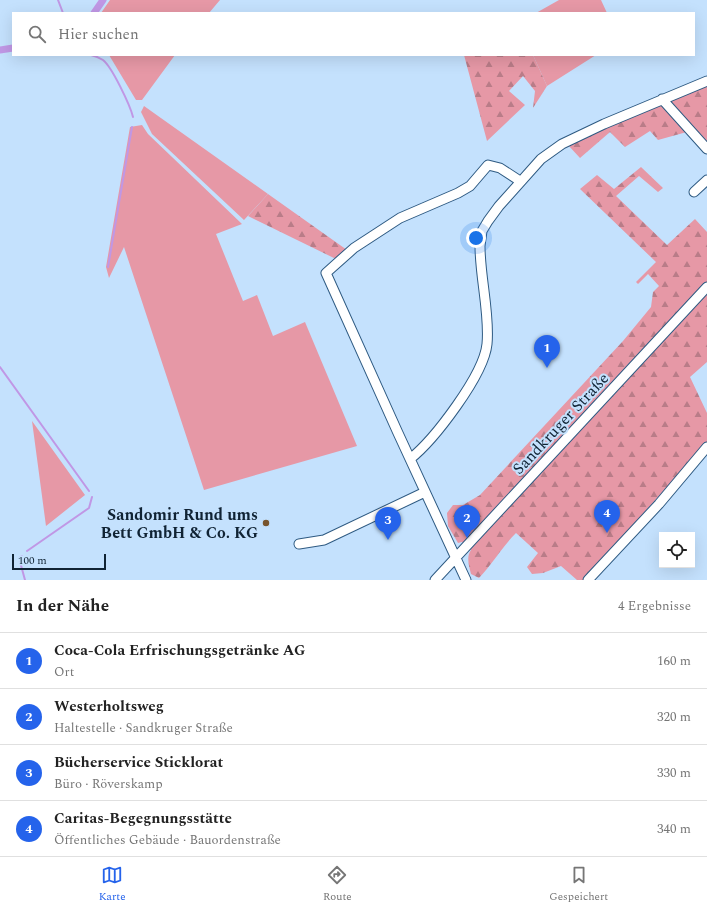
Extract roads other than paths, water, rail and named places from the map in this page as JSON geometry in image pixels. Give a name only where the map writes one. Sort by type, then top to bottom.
[{"type":"street","points":[[410,459],[417,453],[448,416],[478,373],[484,360],[487,343],[480,259],[480,240],[488,221],[520,181],[541,159],[562,144],[662,99],[707,82]]},
{"type":"street","points":[[662,99],[707,149]]},
{"type":"street","points":[[466,580],[326,273],[354,248],[400,218],[458,193],[470,186],[488,165],[500,168],[520,181]]},
{"type":"street","points":[[694,192],[707,180]]},
{"type":"street","name":"Sandkruger Straße","points":[[435,580],[707,287]]},
{"type":"street","points":[[588,580],[659,504],[707,447]]},
{"type":"street","points":[[299,544],[324,540],[425,492]]},
{"type":"waterway","points":[[58,0],[63,12]]},
{"type":"waterway","points":[[95,12],[103,0]]},
{"type":"waterway","points":[[0,50],[12,48]]},
{"type":"waterway","points":[[94,56],[103,60],[111,70],[125,96],[133,117]]},
{"type":"waterway","points":[[108,267],[132,127]]},
{"type":"waterway","points":[[0,367],[89,491]]},
{"type":"waterway","points":[[27,551],[89,508],[92,497]]},
{"type":"waterway","points":[[22,556],[19,558],[25,580]]},
{"type":"place","name":"Coca-Cola Erfrischungsgetränke AG","points":[[547,368]]},
{"type":"place","name":"Sandomir Rund ums Bett GmbH & Co. KG","points":[[266,523]]},
{"type":"place","name":"Caritas-Begegnungsstätte","points":[[607,533]]},
{"type":"place","name":"Westerholtsweg","points":[[467,538]]},
{"type":"place","name":"Bücherservice Sticklorat","points":[[388,540]]}]
